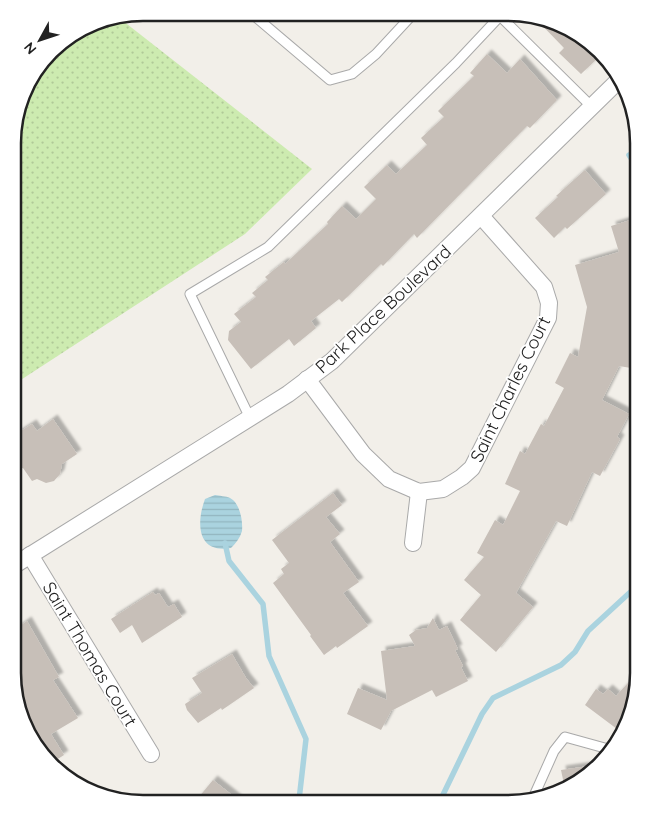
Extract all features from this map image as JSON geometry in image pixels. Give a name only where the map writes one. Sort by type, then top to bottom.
[{"type":"street","name":"Park Place Boulevard","points":[[21,561],[288,394],[332,361],[614,85]]},
{"type":"street","name":"Saint Charles Court","points":[[419,492],[443,489],[462,478],[472,468],[548,318],[549,303],[544,287],[481,216]]},
{"type":"street","points":[[308,380],[363,454],[389,479],[419,492],[413,543]]},
{"type":"street","name":"Saint Thomas Court","points":[[30,555],[151,754]]},
{"type":"lane","points":[[260,21],[330,80],[352,74],[376,54],[407,21]]},
{"type":"lane","points":[[250,418],[190,294],[268,247],[456,63],[495,21]]},
{"type":"lane","points":[[507,21],[592,107]]},
{"type":"lane","points":[[536,791],[554,751],[565,737],[604,748]]},
{"type":"green space","points":[[125,22],[312,169],[245,234],[21,380],[22,127],[25,111],[42,75],[50,65],[65,65],[65,49],[69,46],[89,34],[111,25]]},
{"type":"water","points":[[215,495],[233,500],[240,513],[242,531],[238,540],[231,548],[220,549],[211,546],[202,535],[200,518],[202,508],[205,499]]},
{"type":"building","points":[[544,27],[576,42],[596,59],[581,74],[559,53],[564,48]]},
{"type":"building","points":[[487,54],[507,73],[520,59],[557,100],[530,128],[527,126],[417,238],[414,234],[383,266],[381,264],[342,302],[339,299],[311,321],[316,328],[294,346],[289,339],[251,369],[228,340],[229,331],[241,322],[234,314],[256,297],[252,293],[268,280],[265,277],[284,262],[285,264],[328,224],[327,222],[342,206],[356,219],[376,199],[364,187],[387,165],[396,174],[427,145],[421,138],[444,117],[438,111],[474,76],[470,73]]},
{"type":"building","points":[[585,170],[606,194],[567,229],[565,227],[554,238],[535,218]]},
{"type":"building","points":[[630,220],[630,368],[619,366],[602,400],[629,414],[617,437],[620,439],[600,476],[592,472],[567,526],[556,521],[516,593],[533,607],[496,652],[460,620],[481,595],[464,580],[484,557],[477,553],[495,520],[503,525],[520,491],[505,484],[520,451],[525,454],[541,424],[544,426],[564,388],[555,383],[570,353],[578,357],[587,307],[575,265],[619,252],[611,226]]},
{"type":"building","points":[[53,419],[77,454],[62,464],[60,474],[54,481],[46,483],[37,479],[32,481],[23,468],[21,469],[21,431],[32,424],[37,431]]},
{"type":"building","points":[[333,493],[342,505],[326,517],[340,534],[330,542],[359,582],[343,593],[368,626],[324,655],[273,583],[284,574],[281,569],[289,563],[272,540]]},
{"type":"building","points":[[153,592],[155,595],[159,593],[168,607],[174,604],[182,617],[142,643],[132,625],[120,633],[111,619]]},
{"type":"building","points":[[433,618],[439,630],[447,626],[458,649],[455,650],[468,681],[436,697],[432,690],[391,711],[381,730],[347,714],[358,688],[387,700],[381,651],[415,646],[409,635],[416,630],[427,628]]},
{"type":"building","points":[[27,621],[59,677],[53,680],[78,718],[51,734],[64,755],[57,759],[46,747],[38,734],[25,705],[21,673],[21,625]]},
{"type":"building","points":[[232,654],[254,688],[222,710],[221,708],[198,723],[187,710],[185,704],[202,693],[192,678]]},
{"type":"building","points":[[629,682],[623,712],[616,728],[585,705],[596,689],[603,694],[608,689],[616,696]]},
{"type":"building","points":[[586,766],[563,781],[561,770]]},
{"type":"building","points":[[213,780],[231,794],[201,794]]},
{"type":"waterway","points":[[225,543],[229,561],[263,604],[269,656],[306,739],[300,794]]},
{"type":"waterway","points":[[443,794],[482,714],[493,698],[561,665],[575,652],[588,631],[629,593]]}]
